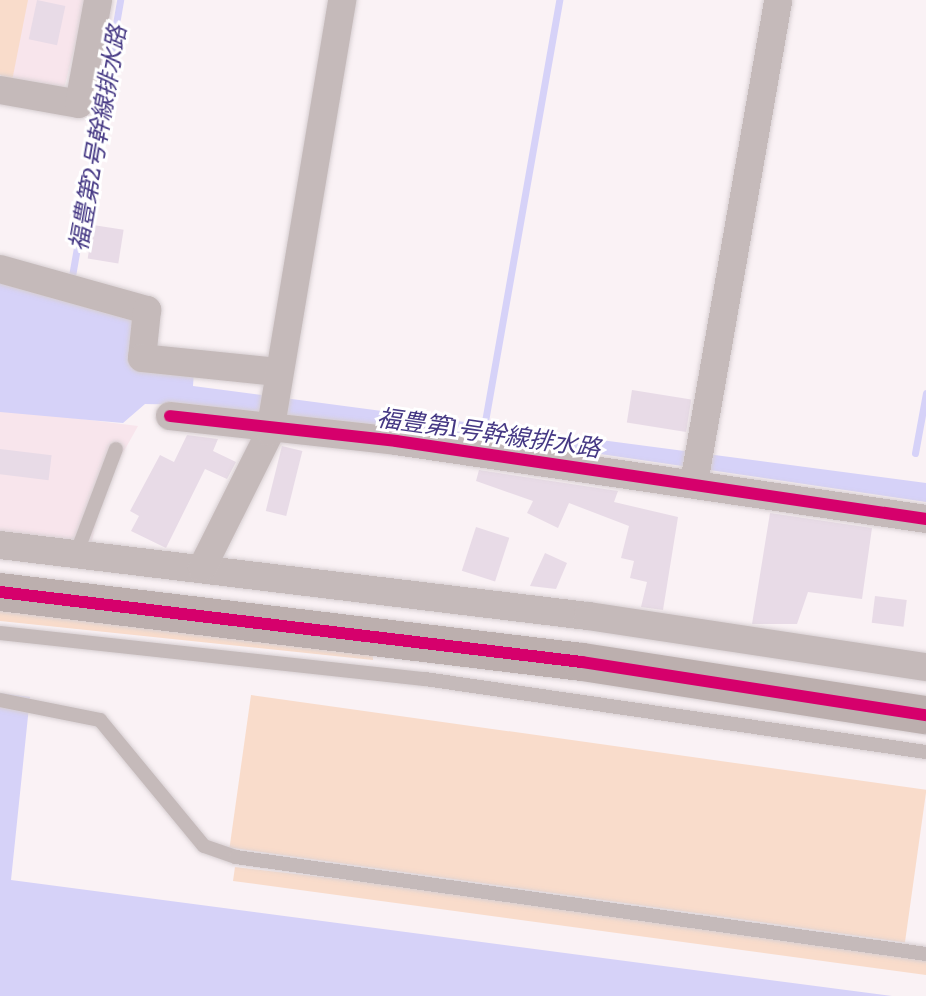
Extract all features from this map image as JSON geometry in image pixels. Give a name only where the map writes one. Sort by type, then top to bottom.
[{"type":"street","points":[[0,90],[79,104],[98,0]]},
{"type":"street","points":[[202,568],[270,424],[342,0]]},
{"type":"street","points":[[695,481],[778,0]]},
{"type":"street","points":[[0,269],[147,310],[142,358],[276,380]]},
{"type":"street","points":[[170,416],[270,424],[695,481],[926,519]]},
{"type":"street","points":[[0,545],[202,568],[926,667]]},
{"type":"street","points":[[0,592],[582,662],[926,715]]},
{"type":"lane","points":[[77,552],[116,449]]},
{"type":"lane","points":[[0,633],[425,679],[926,752]]},
{"type":"lane","points":[[0,700],[63,710],[100,720],[204,846],[236,857],[926,954]]},
{"type":"shaded area","points":[[0,0],[87,0],[63,92],[0,75]]},
{"type":"shaded area","points":[[0,0],[28,0],[12,81],[0,75]]},
{"type":"shaded area","points":[[10,410],[138,426],[104,487],[91,545],[0,534],[0,412]]},
{"type":"shaded area","points":[[0,603],[373,646],[373,660],[0,621]]},
{"type":"shaded area","points":[[251,695],[926,790],[905,942],[230,848]]},
{"type":"shaded area","points":[[235,867],[552,903],[926,960],[926,975],[233,881]]},
{"type":"water","name":"福豊第1号幹線排水路","points":[[0,276],[140,316],[135,365],[194,372],[193,386],[926,483],[926,502],[485,437],[191,405],[145,404],[123,423],[0,412]]},
{"type":"water","points":[[0,693],[30,697],[11,880],[892,996],[0,996]]},
{"type":"building","points":[[37,0],[65,6],[57,45],[29,39]]},
{"type":"building","points":[[93,225],[124,230],[118,263],[88,259]]},
{"type":"building","points":[[632,390],[691,399],[686,432],[627,423]]},
{"type":"building","points":[[187,435],[218,439],[213,451],[236,462],[227,479],[205,469],[166,548],[131,531],[139,516],[130,511],[160,455],[174,462]]},
{"type":"building","points":[[282,446],[302,451],[286,516],[266,511]]},
{"type":"building","points":[[0,449],[52,455],[49,480],[0,474]]},
{"type":"building","points":[[479,470],[618,491],[614,502],[678,517],[663,610],[641,607],[647,582],[630,578],[634,561],[621,558],[629,526],[569,503],[558,528],[527,513],[533,501],[476,481]]},
{"type":"building","points":[[770,513],[872,528],[862,599],[808,592],[797,624],[752,624]]},
{"type":"building","points":[[476,527],[509,538],[495,582],[462,571]]},
{"type":"building","points":[[545,553],[567,563],[556,589],[530,586]]},
{"type":"building","points":[[875,596],[907,600],[903,627],[872,623]]},
{"type":"waterway","name":"福豊第2号幹線排水路","points":[[72,276],[120,0]]},
{"type":"waterway","name":"福豊第1号幹線排水路","points":[[484,427],[559,0]]},
{"type":"waterway","points":[[915,453],[926,393]]},
{"type":"cycle path","points":[[170,416],[396,441],[926,519]]},
{"type":"cycle path","points":[[0,592],[582,662],[926,715]]}]
